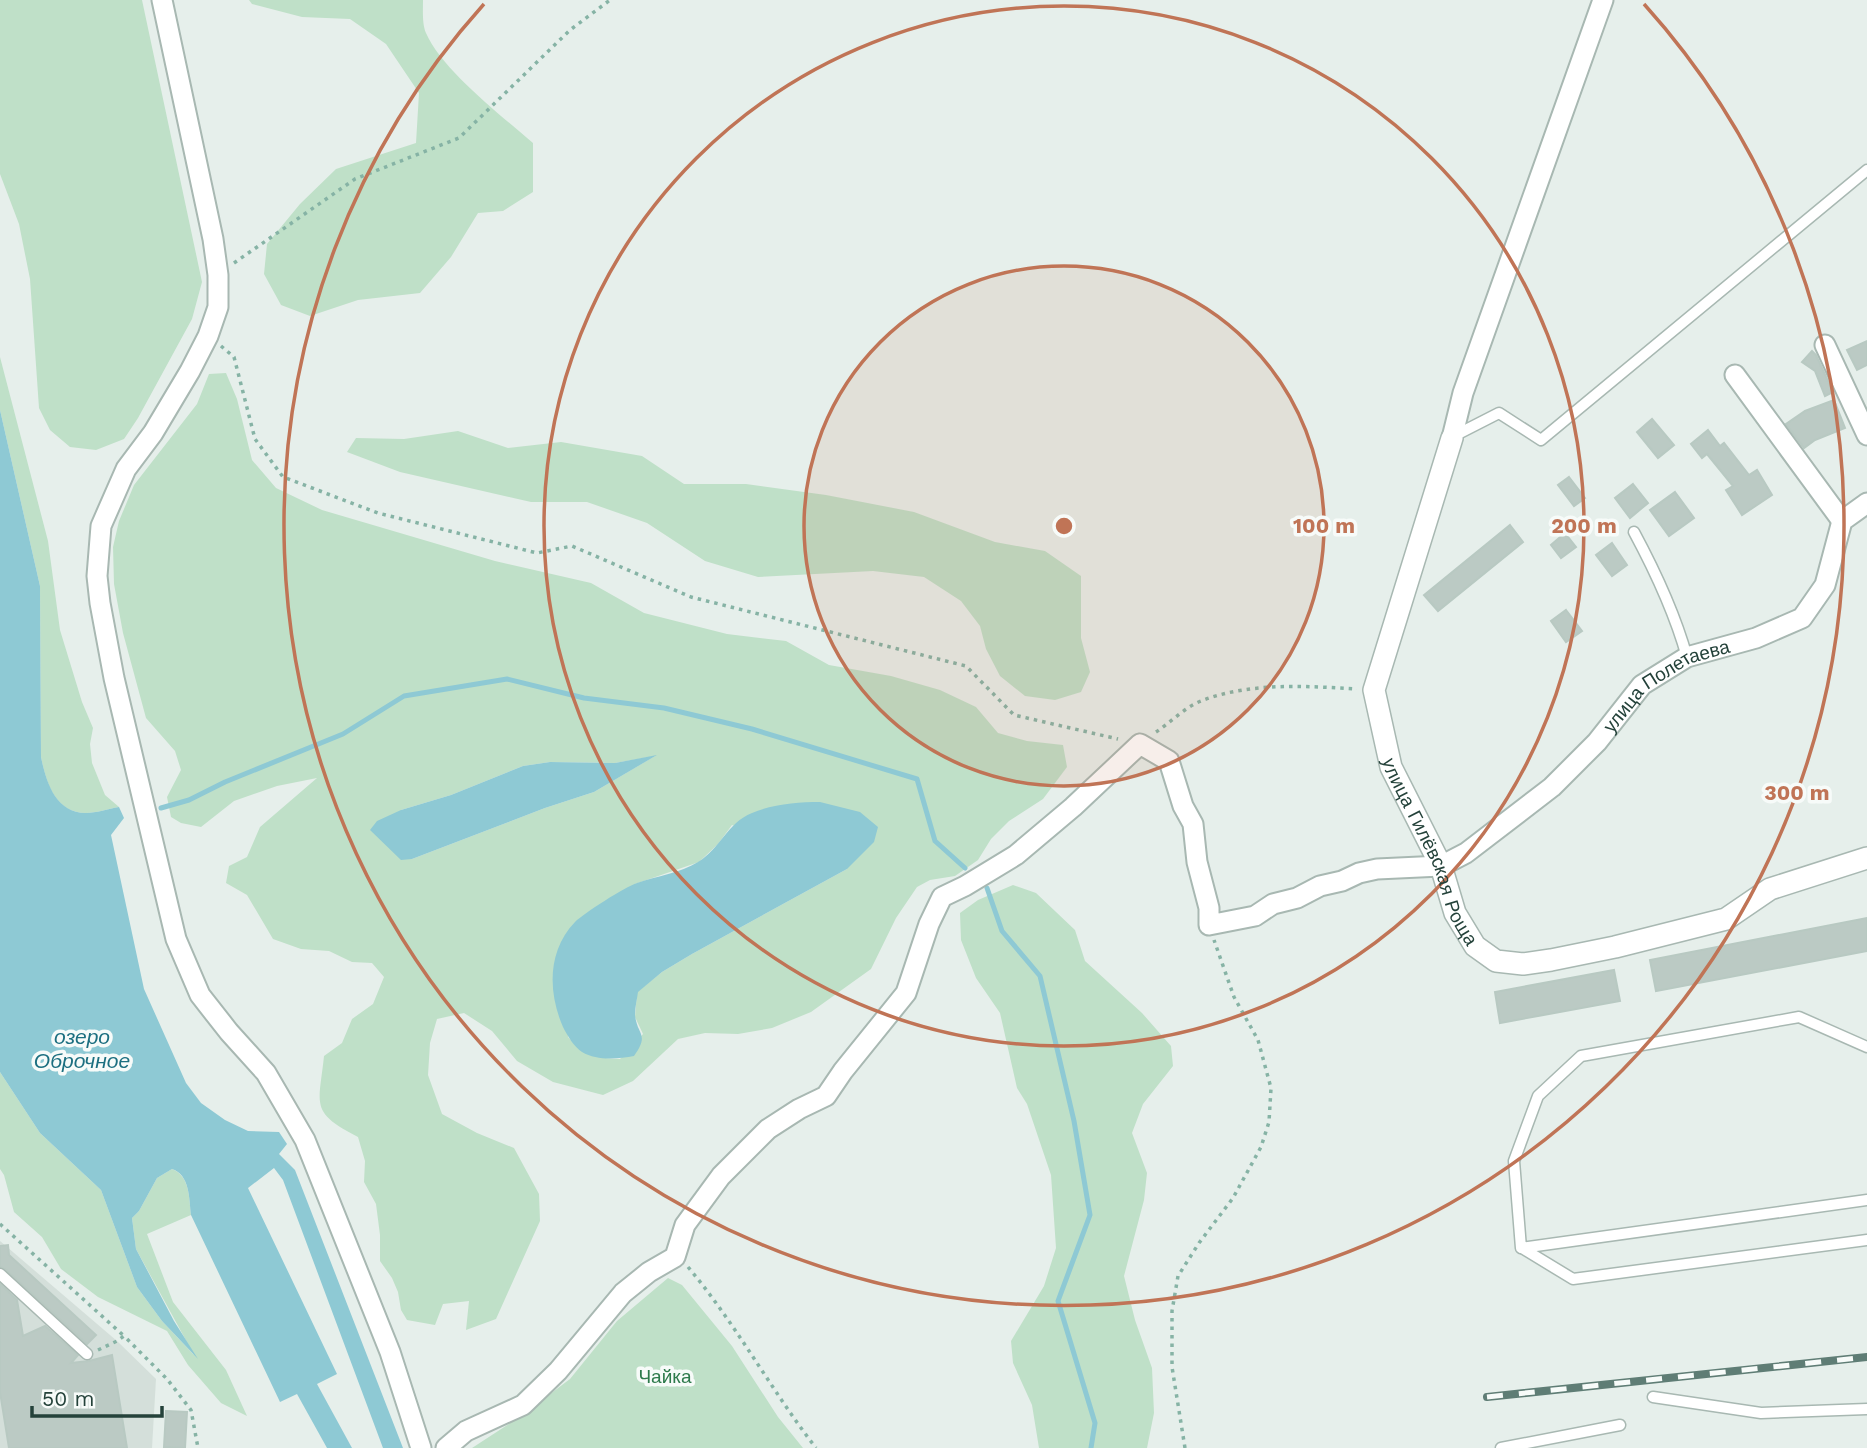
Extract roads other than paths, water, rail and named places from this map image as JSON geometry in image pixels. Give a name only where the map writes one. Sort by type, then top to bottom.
[{"type":"street","points":[[162,0],[213,239],[218,275],[218,307],[191,371],[153,433],[126,469],[101,526],[97,576],[102,616],[114,678],[176,939],[200,995],[265,1073],[305,1140],[390,1352],[421,1448]]},
{"type":"street","points":[[1452,438],[1463,393],[1603,0]]},
{"type":"street","points":[[1825,345],[1867,435]]},
{"type":"street","points":[[1735,374],[1842,521],[1867,503]]},
{"type":"street","name":"улица Гилёвская Роща","points":[[1452,438],[1374,690],[1391,767],[1441,866],[1455,913],[1475,946],[1496,961],[1523,964],[1602,949],[1726,919],[1770,889],[1867,858]]},
{"type":"street","name":"улица Полетаева","points":[[1441,866],[1466,853],[1552,787],[1597,742],[1642,685],[1687,657],[1756,638],[1802,618],[1825,585],[1842,521]]},
{"type":"street","points":[[446,1448],[466,1432],[523,1405],[558,1371],[623,1293],[649,1272],[675,1258],[685,1226],[721,1176],[768,1129],[799,1108],[826,1096],[906,993],[929,924],[942,897],[1016,855],[1073,807],[1140,744],[1169,761],[1183,806],[1193,824],[1201,883],[1209,908],[1209,925],[1255,916],[1273,904],[1368,871],[1441,866]]},
{"type":"lane","points":[[1452,438],[1499,413],[1541,440],[1867,170]]},
{"type":"lane","points":[[1634,532],[1682,638],[1687,657]]},
{"type":"lane","points":[[1521,1248],[1514,1161],[1538,1096],[1581,1056],[1799,1017],[1867,1047]]},
{"type":"lane","points":[[1521,1248],[1867,1200]]},
{"type":"lane","points":[[1521,1248],[1573,1279],[1867,1240]]},
{"type":"lane","points":[[0,1274],[87,1354]]},
{"type":"lane","points":[[1653,1397],[1761,1413],[1867,1409]]},
{"type":"lane","points":[[1501,1448],[1620,1425]]},
{"type":"water","name":"озеро Оброчное","points":[[0,410],[40,586],[41,757],[49,785],[59,802],[75,812],[90,813],[119,807],[124,818],[111,835],[144,989],[186,1083],[201,1103],[225,1120],[248,1131],[279,1132],[287,1144],[279,1154],[295,1170],[403,1448],[383,1448],[283,1180],[274,1168],[248,1188],[337,1374],[317,1384],[352,1448],[327,1448],[297,1394],[280,1402],[191,1215],[188,1188],[182,1176],[172,1169],[157,1178],[139,1211],[132,1218],[136,1249],[174,1321],[198,1359],[162,1321],[137,1287],[101,1190],[40,1133],[0,1072]]},
{"type":"water","points":[[657,755],[594,792],[412,859],[401,860],[370,830],[377,821],[401,810],[451,795],[523,766],[550,762],[615,763]]},
{"type":"water","points":[[820,802],[860,812],[878,827],[874,842],[847,869],[692,954],[662,972],[638,992],[635,1015],[642,1039],[634,1056],[601,1058],[588,1055],[576,1047],[558,1014],[553,986],[559,946],[575,922],[631,885],[676,872],[706,857],[743,817],[768,807]]},
{"type":"waterway","points":[[161,808],[189,800],[225,782],[343,734],[404,696],[507,679],[584,698],[664,708],[752,729],[917,779],[935,841],[965,868]]},
{"type":"waterway","points":[[987,888],[1002,931],[1040,976],[1074,1121],[1090,1215],[1058,1301],[1095,1423],[1091,1448]]},
{"type":"railway","points":[[1487,1397],[1867,1357]]},
{"type":"park label","name":"Чайка","points":[[665,1376]]}]
